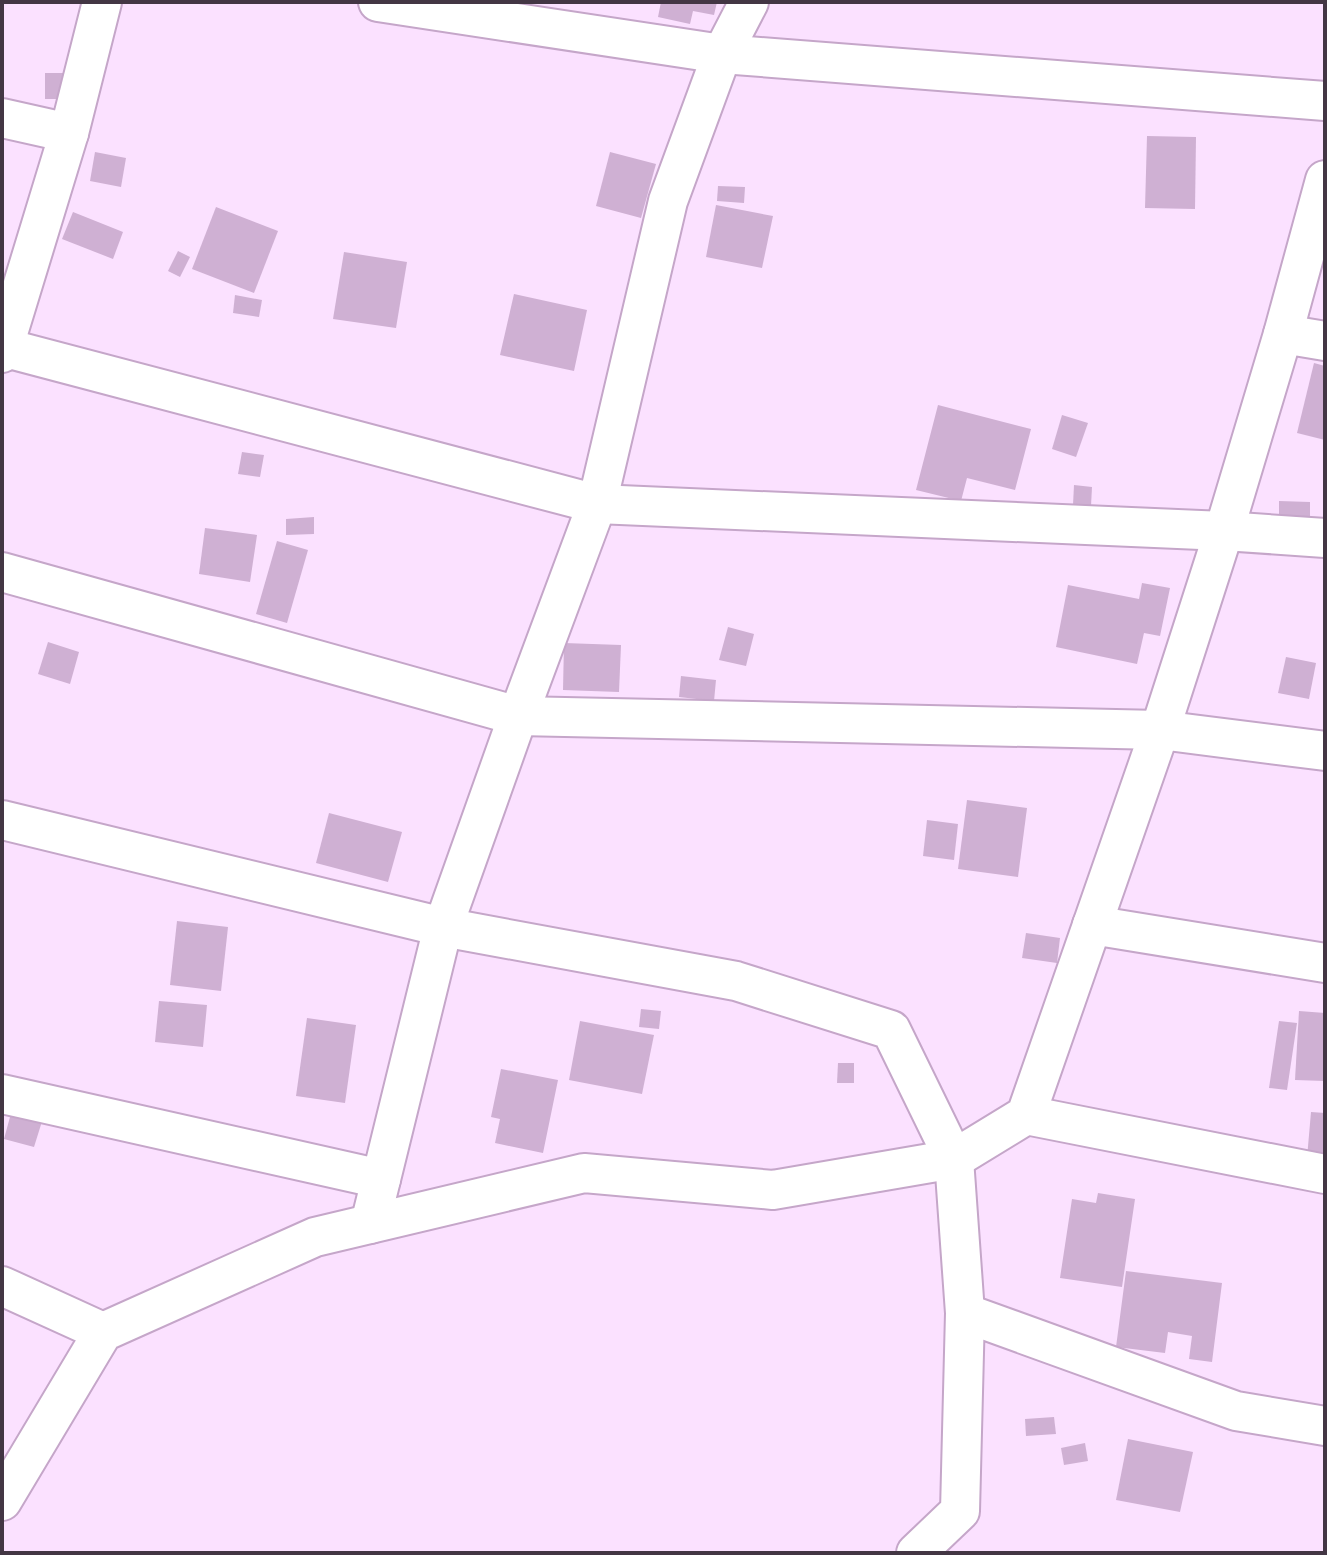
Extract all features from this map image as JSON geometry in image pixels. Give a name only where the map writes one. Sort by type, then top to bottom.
[{"type":"street","points":[[102,2],[69,133],[3,349],[597,504],[1325,538]]},
{"type":"street","points":[[378,2],[722,54],[1325,101]]},
{"type":"street","points":[[370,1224],[443,927],[597,504],[668,201],[722,54],[749,2]]},
{"type":"street","points":[[2,118],[69,133]]},
{"type":"street","points":[[2,1501],[103,1332],[315,1237],[584,1173],[773,1190],[954,1159],[1026,1115],[1160,730],[1224,531],[1325,180]]},
{"type":"street","points":[[1283,334],[1325,341]]},
{"type":"street","points":[[2,572],[518,716],[1160,730],[1325,751]]},
{"type":"street","points":[[2,820],[443,927],[736,981],[891,1030],[954,1159],[965,1313],[960,1511],[916,1553]]},
{"type":"street","points":[[1092,925],[1325,963]]},
{"type":"street","points":[[2,1094],[381,1179]]},
{"type":"street","points":[[1026,1115],[1325,1174]]},
{"type":"street","points":[[2,1286],[103,1332]]},
{"type":"street","points":[[965,1313],[1236,1411],[1325,1426]]},
{"type":"building","points":[[661,2],[717,2],[714,15],[693,11],[690,24],[658,17]]},
{"type":"building","points":[[45,73],[68,73],[68,99],[45,99]]},
{"type":"building","points":[[1147,136],[1196,137],[1195,209],[1145,208]]},
{"type":"building","points":[[95,152],[126,158],[121,187],[90,181]]},
{"type":"building","points":[[610,152],[656,164],[641,218],[596,206]]},
{"type":"building","points":[[718,186],[745,187],[744,203],[717,201]]},
{"type":"building","points":[[716,205],[773,216],[762,268],[706,257]]},
{"type":"building","points":[[216,207],[278,231],[254,293],[192,269]]},
{"type":"building","points":[[73,212],[123,232],[113,259],[62,239]]},
{"type":"building","points":[[178,251],[190,257],[180,277],[168,271]]},
{"type":"building","points":[[344,252],[407,262],[396,328],[333,319]]},
{"type":"building","points":[[514,294],[587,310],[574,371],[500,355]]},
{"type":"building","points":[[235,295],[262,300],[259,317],[233,313]]},
{"type":"building","points":[[1314,363],[1325,366],[1325,440],[1297,433]]},
{"type":"building","points":[[938,405],[1031,429],[1015,490],[967,478],[961,501],[916,490]]},
{"type":"building","points":[[1062,415],[1088,423],[1076,457],[1052,449]]},
{"type":"building","points":[[242,452],[264,455],[260,477],[238,474]]},
{"type":"building","points":[[1074,485],[1092,487],[1091,506],[1073,505]]},
{"type":"building","points":[[1279,501],[1310,502],[1310,521],[1279,520]]},
{"type":"building","points":[[314,517],[314,534],[286,535],[286,519]]},
{"type":"building","points":[[205,528],[257,535],[250,582],[199,574]]},
{"type":"building","points":[[277,541],[308,550],[287,623],[256,614]]},
{"type":"building","points":[[1142,583],[1170,588],[1160,636],[1144,633],[1137,664],[1056,647],[1068,585],[1139,599]]},
{"type":"building","points":[[728,627],[754,634],[746,666],[719,660]]},
{"type":"building","points":[[48,642],[79,652],[70,684],[38,674]]},
{"type":"building","points":[[564,643],[621,645],[619,692],[563,690]]},
{"type":"building","points":[[1286,657],[1316,663],[1309,699],[1278,693]]},
{"type":"building","points":[[681,676],[716,680],[714,701],[679,697]]},
{"type":"building","points":[[967,800],[1027,808],[1018,877],[958,869]]},
{"type":"building","points":[[329,813],[402,832],[388,882],[316,863]]},
{"type":"building","points":[[927,820],[958,824],[954,860],[923,856]]},
{"type":"building","points":[[177,921],[228,927],[221,991],[170,985]]},
{"type":"building","points":[[1026,933],[1060,938],[1057,963],[1022,958]]},
{"type":"building","points":[[159,1001],[207,1005],[203,1047],[155,1042]]},
{"type":"building","points":[[641,1009],[661,1011],[659,1029],[639,1027]]},
{"type":"building","points":[[1299,1011],[1325,1013],[1325,1081],[1295,1080]]},
{"type":"building","points":[[307,1018],[356,1025],[345,1103],[296,1096]]},
{"type":"building","points":[[580,1021],[654,1035],[642,1094],[569,1080]]},
{"type":"building","points":[[1279,1021],[1297,1023],[1287,1090],[1269,1088]]},
{"type":"building","points":[[838,1063],[854,1063],[854,1083],[837,1083]]},
{"type":"building","points":[[501,1069],[558,1080],[543,1153],[495,1143],[500,1119],[491,1117]]},
{"type":"building","points":[[13,1106],[44,1115],[34,1147],[4,1139]]},
{"type":"building","points":[[1311,1112],[1325,1113],[1325,1159],[1307,1158]]},
{"type":"building","points":[[1098,1193],[1135,1199],[1122,1287],[1060,1278],[1072,1199],[1096,1203]]},
{"type":"building","points":[[1126,1271],[1222,1283],[1212,1362],[1189,1359],[1192,1336],[1168,1332],[1165,1353],[1116,1347]]},
{"type":"building","points":[[1054,1417],[1056,1434],[1026,1436],[1025,1419]]},
{"type":"building","points":[[1128,1439],[1193,1452],[1180,1512],[1116,1500]]},
{"type":"building","points":[[1085,1443],[1088,1461],[1064,1465],[1061,1448]]}]
